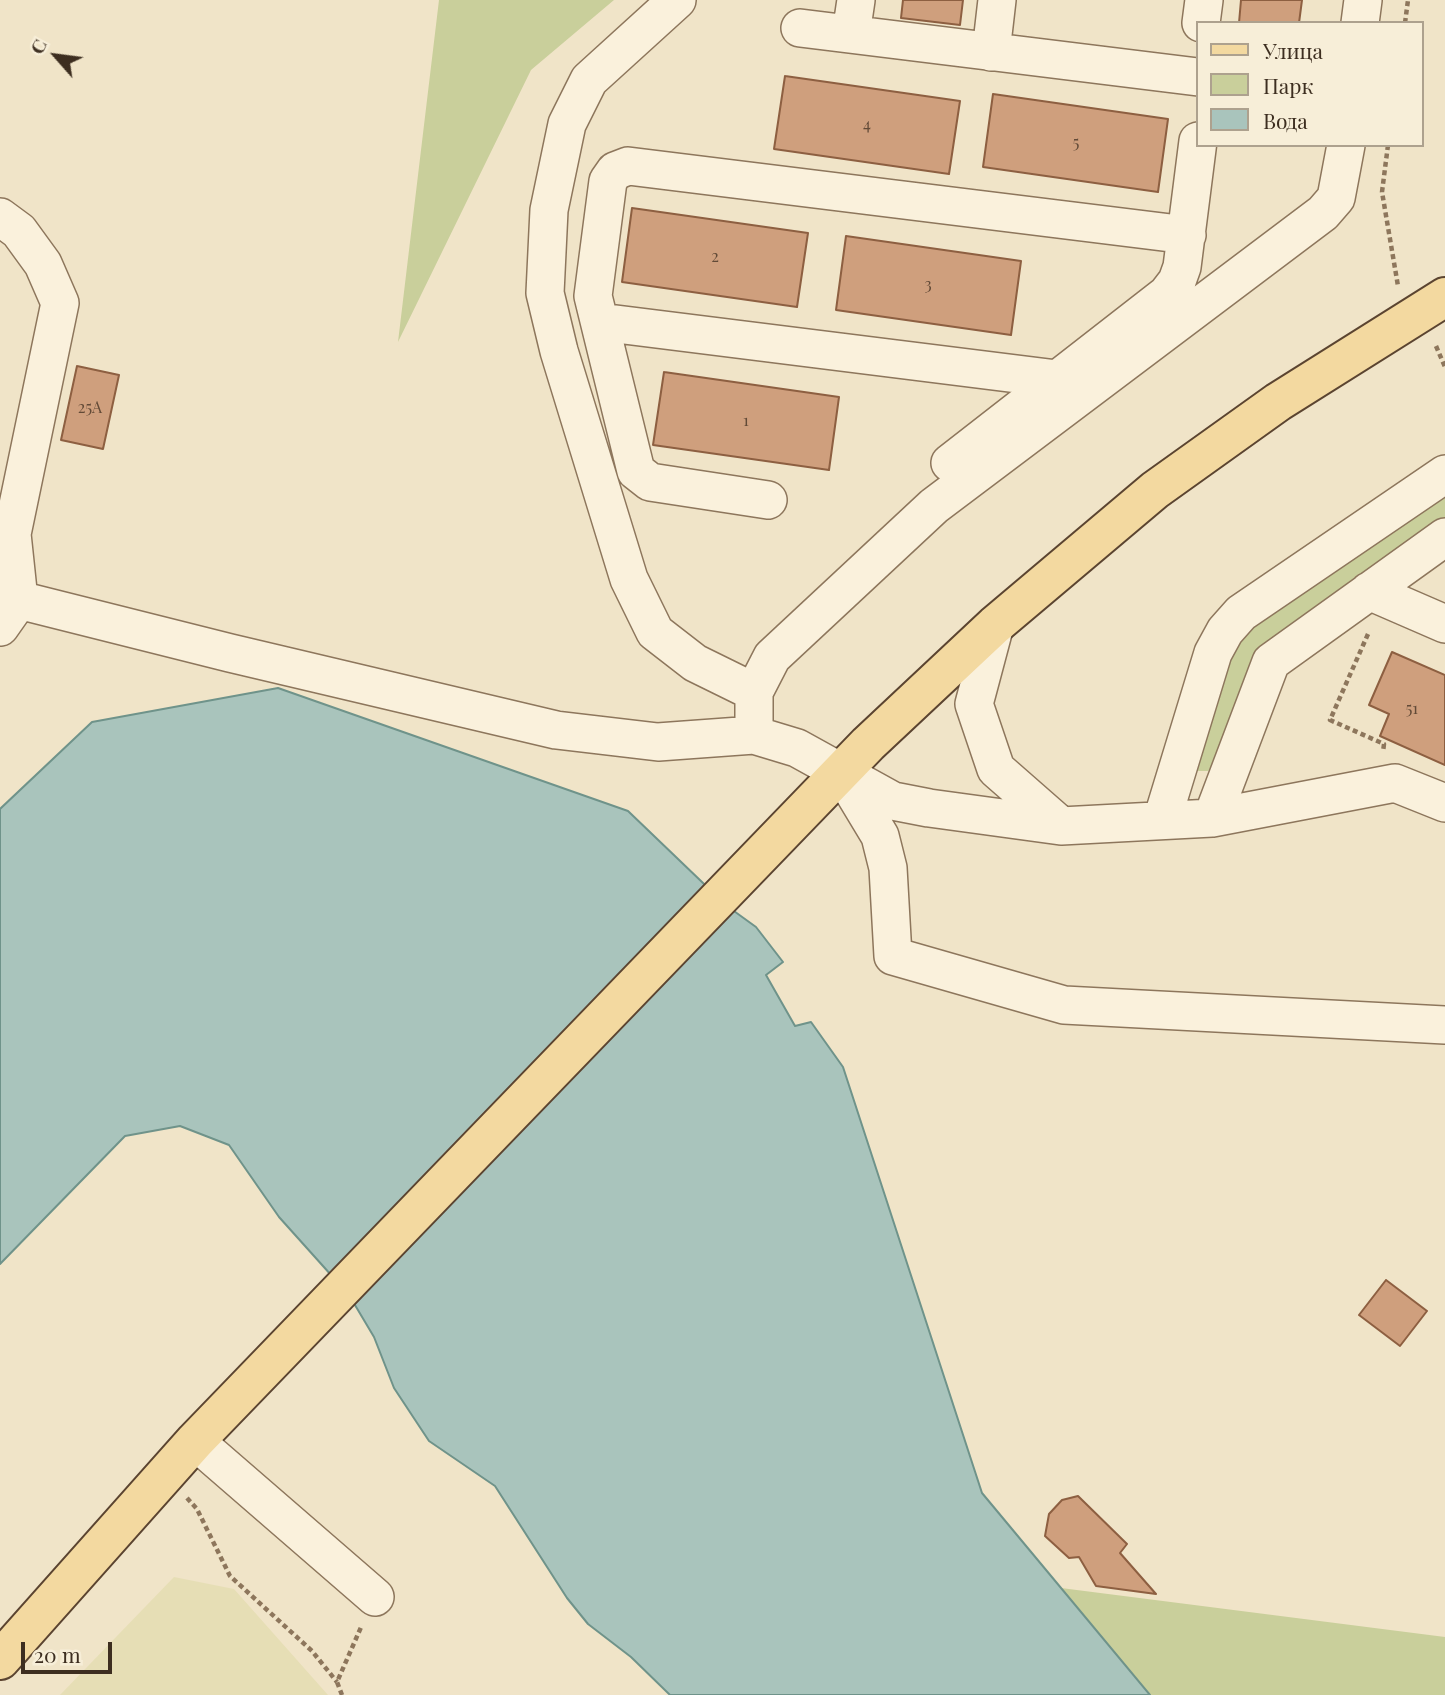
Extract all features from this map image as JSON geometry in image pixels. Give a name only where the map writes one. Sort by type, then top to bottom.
[{"type":"main road","points":[[0,1660],[195,1441],[313,1316],[841,772],[995,625],[1155,490],[1278,402],[1445,297]]},
{"type":"street","points":[[677,0],[589,80],[566,124],[549,210],[545,293],[559,351],[629,579],[654,632],[695,663],[754,692]]},
{"type":"street","points":[[991,52],[997,0]]},
{"type":"street","points":[[1201,21],[1204,0]]},
{"type":"street","points":[[1360,21],[1363,0]]},
{"type":"street","points":[[800,28],[853,17],[991,52],[1196,66]]},
{"type":"street","points":[[920,487],[1167,293],[1177,281],[1182,267],[1197,147]]},
{"type":"street","points":[[754,735],[754,692],[772,657],[934,506],[1323,213],[1336,198],[1346,147]]},
{"type":"street","points":[[768,500],[650,482],[641,478],[636,471],[593,296],[608,181],[615,171],[628,166],[1186,235]]},
{"type":"street","points":[[0,217],[19,231],[43,264],[60,303],[12,534],[10,613],[230,653],[556,730],[658,742],[754,735],[797,748],[893,801],[1061,826],[1212,818],[1395,783],[1445,803]]},
{"type":"street","points":[[600,322],[1057,379]]},
{"type":"street","points":[[1162,820],[1213,653],[1225,631],[1241,613],[1445,474]]},
{"type":"street","points":[[1212,818],[1271,662],[1377,594],[1445,537]]},
{"type":"street","points":[[1377,594],[1445,624]]},
{"type":"street","points":[[995,625],[974,704],[996,769],[1061,826]]},
{"type":"street","points":[[841,772],[880,836],[888,868],[892,956],[1064,1005],[1445,1025]]},
{"type":"street","points":[[195,1441],[375,1597]]},
{"type":"path","points":[[1405,21],[1408,0]]},
{"type":"path","points":[[1388,147],[1382,192],[1399,293]]},
{"type":"path","points":[[1436,346],[1445,367]]},
{"type":"path","points":[[1377,594],[1330,720],[1384,744],[1379,784]]},
{"type":"path","points":[[166,1473],[197,1509],[230,1576],[312,1651],[337,1682],[342,1695]]},
{"type":"path","points":[[337,1682],[375,1597]]},
{"type":"shaded area","points":[[174,1577],[234,1589],[328,1695],[60,1695]]},
{"type":"green space","points":[[439,0],[614,0],[531,70],[398,342]]},
{"type":"green space","points":[[1445,485],[1445,525],[1273,645],[1216,764],[1208,771],[1196,771],[1227,646]]},
{"type":"green space","points":[[1061,1588],[1445,1637],[1445,1695],[1150,1695]]},
{"type":"water","points":[[278,688],[628,811],[727,906],[756,927],[783,962],[766,975],[795,1026],[811,1022],[843,1067],[982,1493],[1150,1695],[670,1695],[631,1657],[588,1624],[567,1598],[495,1486],[429,1441],[394,1388],[374,1337],[349,1295],[279,1217],[229,1145],[180,1126],[125,1136],[0,1264],[0,809],[92,722]]},
{"type":"building","points":[[903,0],[963,0],[960,25],[901,18]]},
{"type":"building","points":[[1241,0],[1302,0],[1299,21],[1239,21]]},
{"type":"building","points":[[785,76],[960,101],[949,174],[774,149]]},
{"type":"building","points":[[993,94],[1168,119],[1158,192],[983,167]]},
{"type":"building","points":[[632,208],[808,233],[797,307],[622,282]]},
{"type":"building","points":[[846,236],[1021,261],[1011,335],[836,310]]},
{"type":"building","points":[[77,366],[119,375],[103,449],[61,440]]},
{"type":"building","points":[[664,372],[839,397],[829,470],[653,445]]},
{"type":"building","points":[[1392,652],[1445,675],[1445,765],[1380,736],[1389,714],[1369,705]]},
{"type":"building","points":[[1386,1280],[1427,1311],[1400,1346],[1359,1315]]},
{"type":"building","points":[[1078,1496],[1127,1544],[1120,1553],[1156,1594],[1096,1586],[1079,1557],[1069,1558],[1045,1536],[1049,1514],[1062,1500]]}]
